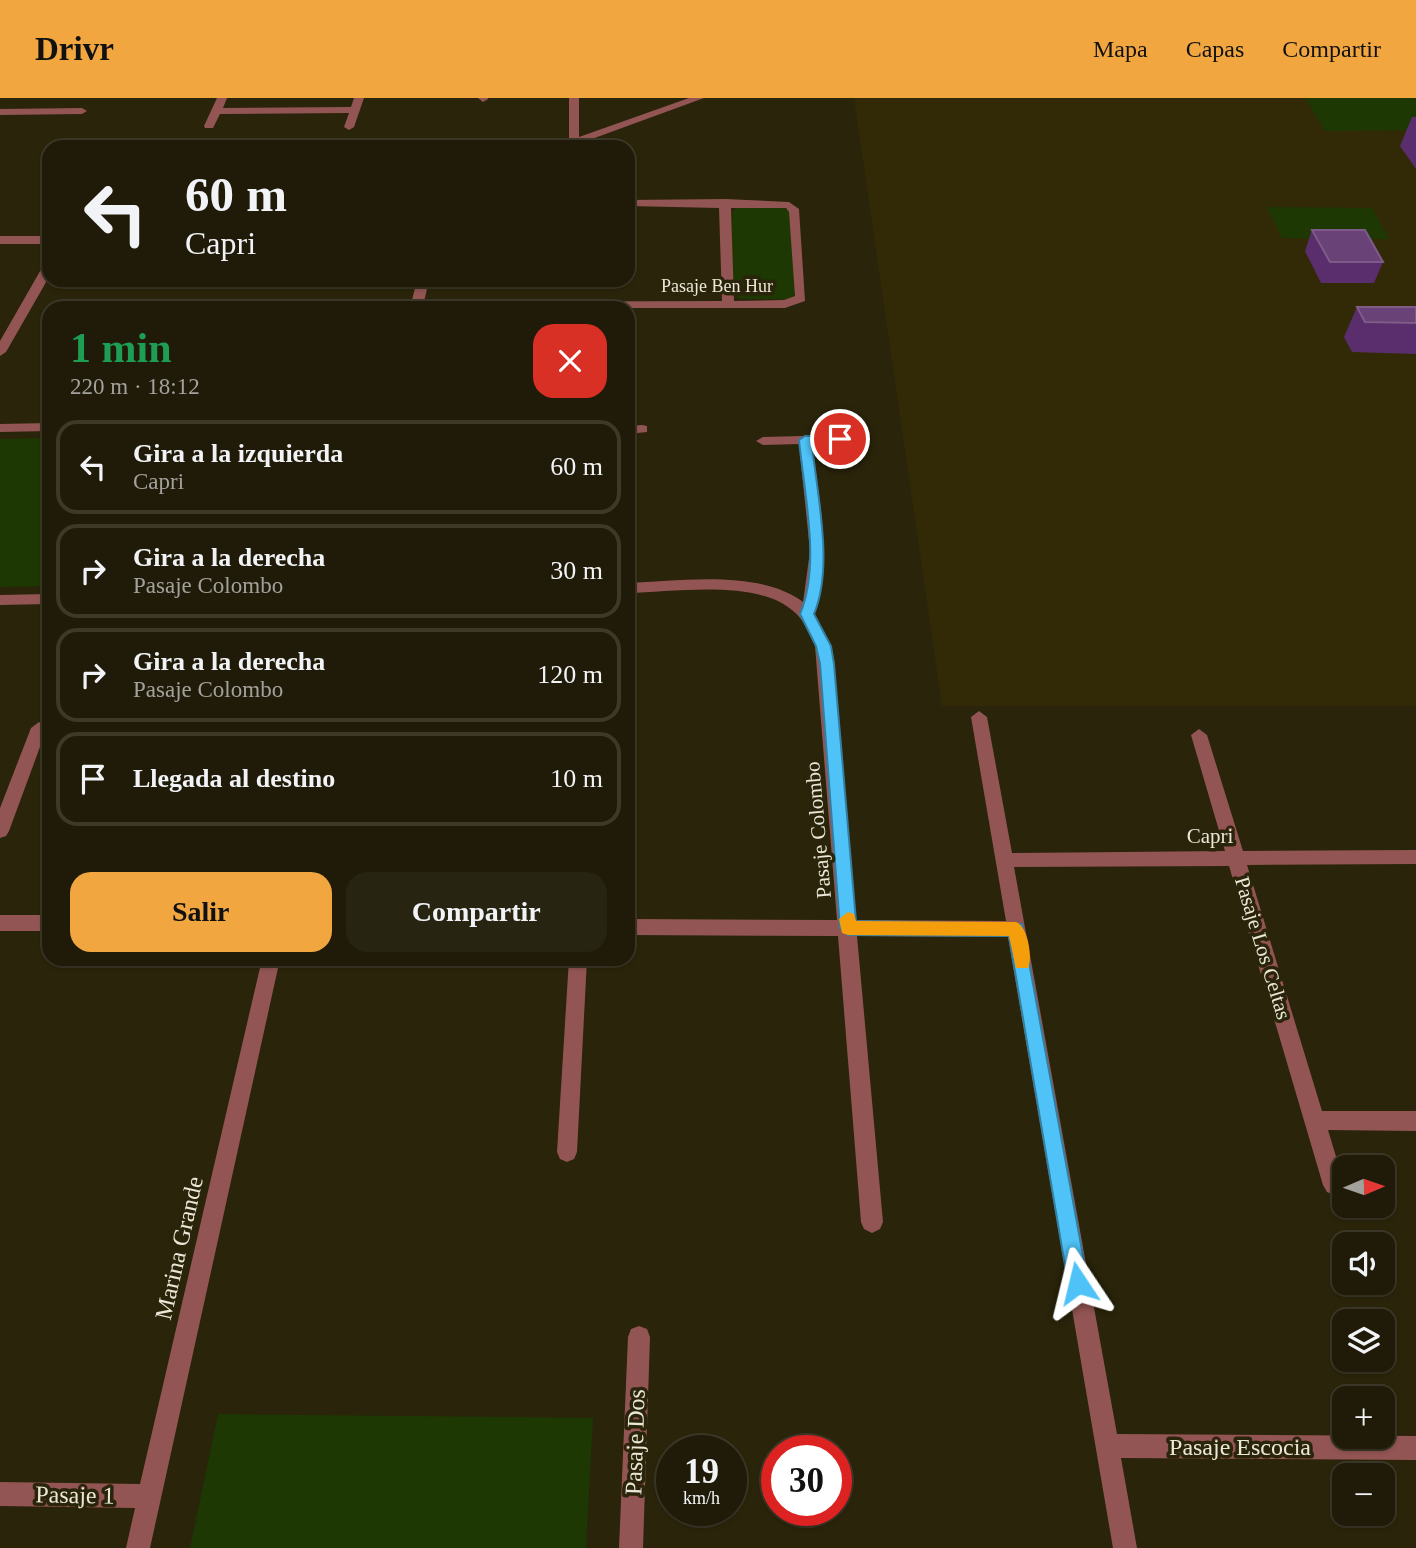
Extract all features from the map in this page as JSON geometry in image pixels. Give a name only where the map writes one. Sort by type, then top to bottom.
[{"type":"street","points":[[74,125],[90,98]]},
{"type":"street","points":[[209,126],[222,98]]},
{"type":"street","points":[[349,127],[359,98]]},
{"type":"street","points":[[573,98],[574,140]]},
{"type":"street","points":[[580,140],[699,98]]},
{"type":"street","points":[[216,111],[355,110]]},
{"type":"street","points":[[0,111],[82,111]]},
{"type":"street","points":[[725,202],[728,304]]},
{"type":"street","name":"Pasaje Ben Hur","points":[[635,203],[781,202],[793,208],[802,293],[801,298],[792,303],[635,305]]},
{"type":"street","points":[[0,240],[42,240]]},
{"type":"street","points":[[0,352],[42,278]]},
{"type":"street","points":[[0,428],[42,427]]},
{"type":"street","points":[[763,441],[840,439]]},
{"type":"street","points":[[635,588],[701,586],[748,589],[788,599],[807,614],[814,597],[817,569],[805,440]]},
{"type":"street","points":[[0,600],[42,599]]},
{"type":"street","name":"Pasaje Colombo","points":[[807,614],[823,646],[827,664],[872,1222]]},
{"type":"street","points":[[979,717],[1125,1548]]},
{"type":"street","points":[[0,831],[39,728]]},
{"type":"street","name":"Pasaje Los Celtas","points":[[1199,735],[1332,1178]]},
{"type":"street","name":"Capri","points":[[1004,860],[1416,857]]},
{"type":"street","points":[[0,923],[42,923]]},
{"type":"street","points":[[635,927],[1016,929]]},
{"type":"street","name":"Marina Grande","points":[[138,1548],[269,966]]},
{"type":"street","points":[[567,1152],[578,966]]},
{"type":"street","points":[[1315,1120],[1416,1121]]},
{"type":"street","name":"Pasaje Dos","points":[[631,1548],[639,1337]]},
{"type":"street","name":"Pasaje Escocia","points":[[1107,1446],[1416,1448]]},
{"type":"street","name":"Pasaje 1","points":[[0,1494],[150,1496]]},
{"type":"shaded area","points":[[854,98],[1416,98],[1416,706],[942,706]]},
{"type":"green space","points":[[1305,98],[1416,98],[1416,130],[1325,131]]},
{"type":"green space","points":[[781,206],[789,211],[796,293],[790,299],[740,299],[733,294],[732,212],[738,207]]},
{"type":"green space","points":[[1267,207],[1372,208],[1389,239],[1282,238]]},
{"type":"green space","points":[[42,438],[42,586],[0,587],[0,439]]},
{"type":"green space","points":[[218,1414],[593,1418],[586,1548],[190,1548]]},
{"type":"building","points":[[1312,230],[1365,230],[1383,262],[1330,262]]},
{"type":"building","points":[[1357,307],[1416,307],[1416,323],[1365,322]]},
{"type":"slow traffic","points":[[848,919],[848,928],[1016,929],[1022,963]]},
{"type":"route","points":[[840,439],[805,440],[817,569],[814,597],[807,614],[823,646],[827,664],[848,928],[1016,929],[1078,1283]]}]
